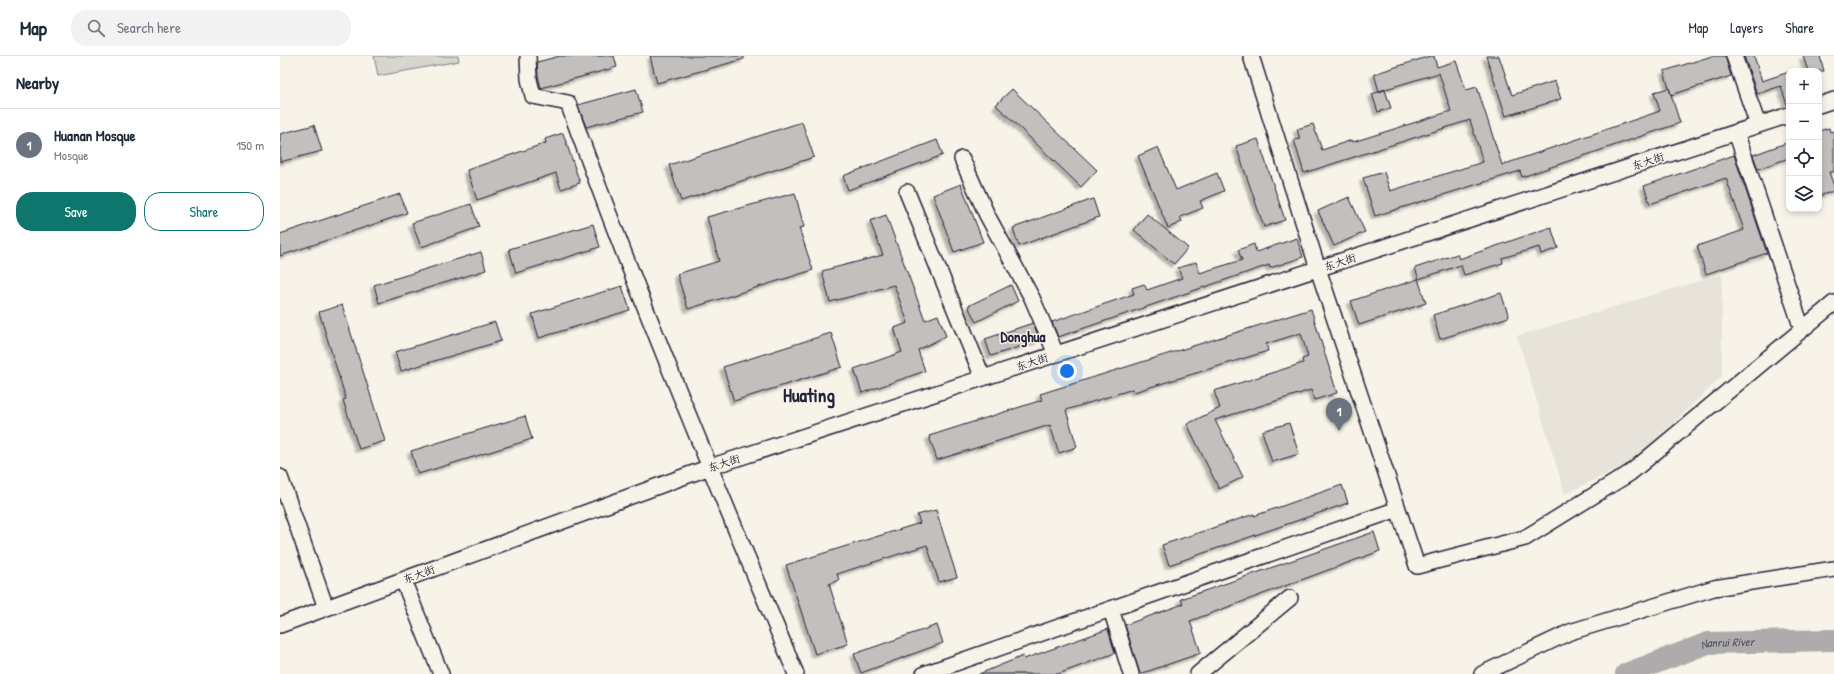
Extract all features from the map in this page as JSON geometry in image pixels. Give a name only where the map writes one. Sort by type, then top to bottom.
[{"type":"street","points":[[528,56],[529,79],[533,96],[568,103],[710,468],[796,674]]},
{"type":"street","points":[[1251,56],[1318,269],[1416,566],[1525,538],[1630,473],[1834,303]]},
{"type":"street","points":[[1734,56],[1758,125]]},
{"type":"street","points":[[1822,104],[1834,100]]},
{"type":"street","name":"东大街","points":[[280,625],[710,468],[1786,116]]},
{"type":"street","points":[[1736,132],[1802,329]]},
{"type":"street","points":[[962,159],[988,215],[1032,298],[1056,354]]},
{"type":"street","points":[[907,192],[983,378]]},
{"type":"street","points":[[280,477],[326,608]]},
{"type":"street","points":[[924,674],[1398,509]]},
{"type":"street","points":[[1482,674],[1570,632],[1714,588],[1834,569]]},
{"type":"street","points":[[403,580],[441,674]]},
{"type":"street","points":[[1198,674],[1290,598]]},
{"type":"street","points":[[1111,609],[1131,674]]},
{"type":"shaded area","points":[[374,56],[458,56],[459,61],[378,76]]},
{"type":"shaded area","points":[[1722,274],[1722,376],[1634,461],[1565,494],[1517,336]]},
{"type":"building","points":[[560,56],[614,56],[617,67],[541,88],[537,62]]},
{"type":"building","points":[[650,56],[744,56],[744,59],[657,83]]},
{"type":"building","points":[[1434,56],[1437,67],[1456,61],[1466,90],[1477,87],[1502,165],[1660,111],[1654,92],[1669,88],[1680,123],[1522,177],[1520,171],[1375,216],[1363,178],[1384,172],[1390,191],[1483,162],[1470,120],[1304,173],[1294,140],[1300,139],[1297,129],[1313,124],[1322,150],[1352,140],[1353,142],[1451,111],[1439,73],[1379,91],[1374,74]]},
{"type":"building","points":[[1486,56],[1499,56],[1512,95],[1555,81],[1561,99],[1506,116]]},
{"type":"building","points":[[1712,56],[1725,56],[1731,76],[1671,95],[1664,71]]},
{"type":"building","points":[[1744,56],[1754,56],[1762,81],[1786,73],[1786,102],[1781,86],[1757,94]]},
{"type":"building","points":[[1803,56],[1820,56],[1824,71],[1822,71],[1822,68],[1807,68]]},
{"type":"building","points":[[636,89],[643,112],[586,127],[578,105]]},
{"type":"building","points":[[1012,89],[1097,170],[1081,187],[996,105]]},
{"type":"building","points":[[1385,90],[1391,108],[1378,112],[1372,94]]},
{"type":"building","points":[[802,122],[814,157],[681,201],[669,165]]},
{"type":"building","points":[[314,125],[322,151],[280,162],[280,134]]},
{"type":"building","points":[[1829,128],[1830,132],[1834,131],[1834,172],[1829,172],[1834,186],[1834,191],[1822,195],[1822,140],[1822,130]]},
{"type":"building","points":[[563,133],[580,183],[561,189],[556,173],[477,200],[467,170],[546,143],[545,139]]},
{"type":"building","points":[[1258,139],[1285,220],[1264,227],[1236,146]]},
{"type":"building","points":[[937,140],[943,155],[848,190],[843,176]]},
{"type":"building","points":[[1786,143],[1786,159],[1758,169],[1753,155]]},
{"type":"building","points":[[1158,147],[1176,190],[1217,173],[1224,191],[1200,201],[1203,208],[1180,217],[1182,222],[1168,228],[1138,156]]},
{"type":"building","points":[[1734,155],[1767,253],[1706,274],[1697,246],[1744,230],[1726,178],[1650,204],[1644,186]]},
{"type":"building","points":[[961,184],[983,242],[954,252],[933,195]]},
{"type":"building","points":[[795,193],[804,227],[799,228],[813,270],[688,309],[677,274],[719,261],[707,217]]},
{"type":"building","points":[[400,194],[407,213],[280,256],[280,234]]},
{"type":"building","points":[[1349,197],[1365,232],[1334,246],[1318,211]]},
{"type":"building","points":[[1093,199],[1099,217],[1019,246],[1013,228]]},
{"type":"building","points":[[471,204],[479,227],[421,247],[412,223]]},
{"type":"building","points":[[1147,214],[1188,248],[1174,264],[1134,230]]},
{"type":"building","points":[[886,215],[925,320],[938,315],[946,336],[918,350],[925,371],[862,393],[854,369],[902,352],[894,328],[908,323],[894,285],[830,302],[822,271],[883,255],[870,221]]},
{"type":"building","points":[[593,224],[600,247],[516,273],[509,249]]},
{"type":"building","points":[[1551,227],[1558,248],[1541,254],[1539,247],[1502,258],[1503,263],[1464,275],[1461,265],[1419,279],[1415,268],[1457,254],[1459,259]]},
{"type":"building","points":[[1297,238],[1303,257],[1270,268],[1269,265],[1058,337],[1052,322],[1134,294],[1132,288],[1144,284],[1147,290],[1182,278],[1178,268],[1196,262],[1200,273],[1242,260],[1238,250],[1254,244],[1256,252]]},
{"type":"building","points":[[481,252],[486,270],[379,303],[374,285]]},
{"type":"building","points":[[1418,279],[1426,303],[1359,325],[1351,301]]},
{"type":"building","points":[[1011,285],[1018,301],[976,322],[968,306]]},
{"type":"building","points":[[622,286],[630,310],[539,338],[532,314]]},
{"type":"building","points":[[1501,293],[1509,317],[1440,339],[1433,315]]},
{"type":"building","points":[[342,305],[385,441],[359,449],[343,400],[346,399],[319,312]]},
{"type":"building","points":[[1311,309],[1337,393],[1314,400],[1311,390],[1215,420],[1243,477],[1219,489],[1187,424],[1220,408],[1214,391],[1303,363],[1302,359],[1308,357],[1301,333],[1266,344],[1268,351],[1134,392],[1133,389],[1066,410],[1077,447],[1059,453],[1050,425],[937,460],[929,436],[1042,400],[1040,394]]},
{"type":"building","points":[[495,322],[501,341],[401,371],[395,352]]},
{"type":"building","points":[[1033,323],[1040,340],[991,356],[985,339]]},
{"type":"building","points":[[831,333],[842,367],[734,401],[723,367]]},
{"type":"building","points":[[525,416],[532,439],[418,474],[411,451]]},
{"type":"building","points":[[1289,423],[1299,454],[1272,462],[1262,431]]},
{"type":"building","points":[[1342,485],[1348,503],[1169,565],[1162,545],[1254,514],[1254,516]]},
{"type":"building","points":[[936,510],[957,577],[939,582],[927,545],[837,574],[839,580],[829,584],[848,644],[815,654],[786,565],[920,523],[917,515]]},
{"type":"building","points":[[1374,532],[1380,551],[1190,621],[1201,653],[1140,674],[1125,625],[1183,604],[1181,599]]},
{"type":"building","points":[[937,625],[943,643],[861,673],[854,654]]},
{"type":"building","points":[[1108,629],[1115,653],[1058,674],[979,674],[1023,656],[1024,659]]},
{"type":"waterway","name":"Nanrui River","points":[[1626,674],[1708,643],[1834,640]]},
{"type":"waterway","name":"Nanrui River","points":[[1644,667],[1645,674]]},
{"type":"place","name":"Huanan Mosque","points":[[1339,431]]},
{"type":"district","name":"Donghua","points":[[1023,337]]},
{"type":"district","name":"Huating","points":[[809,395]]}]
